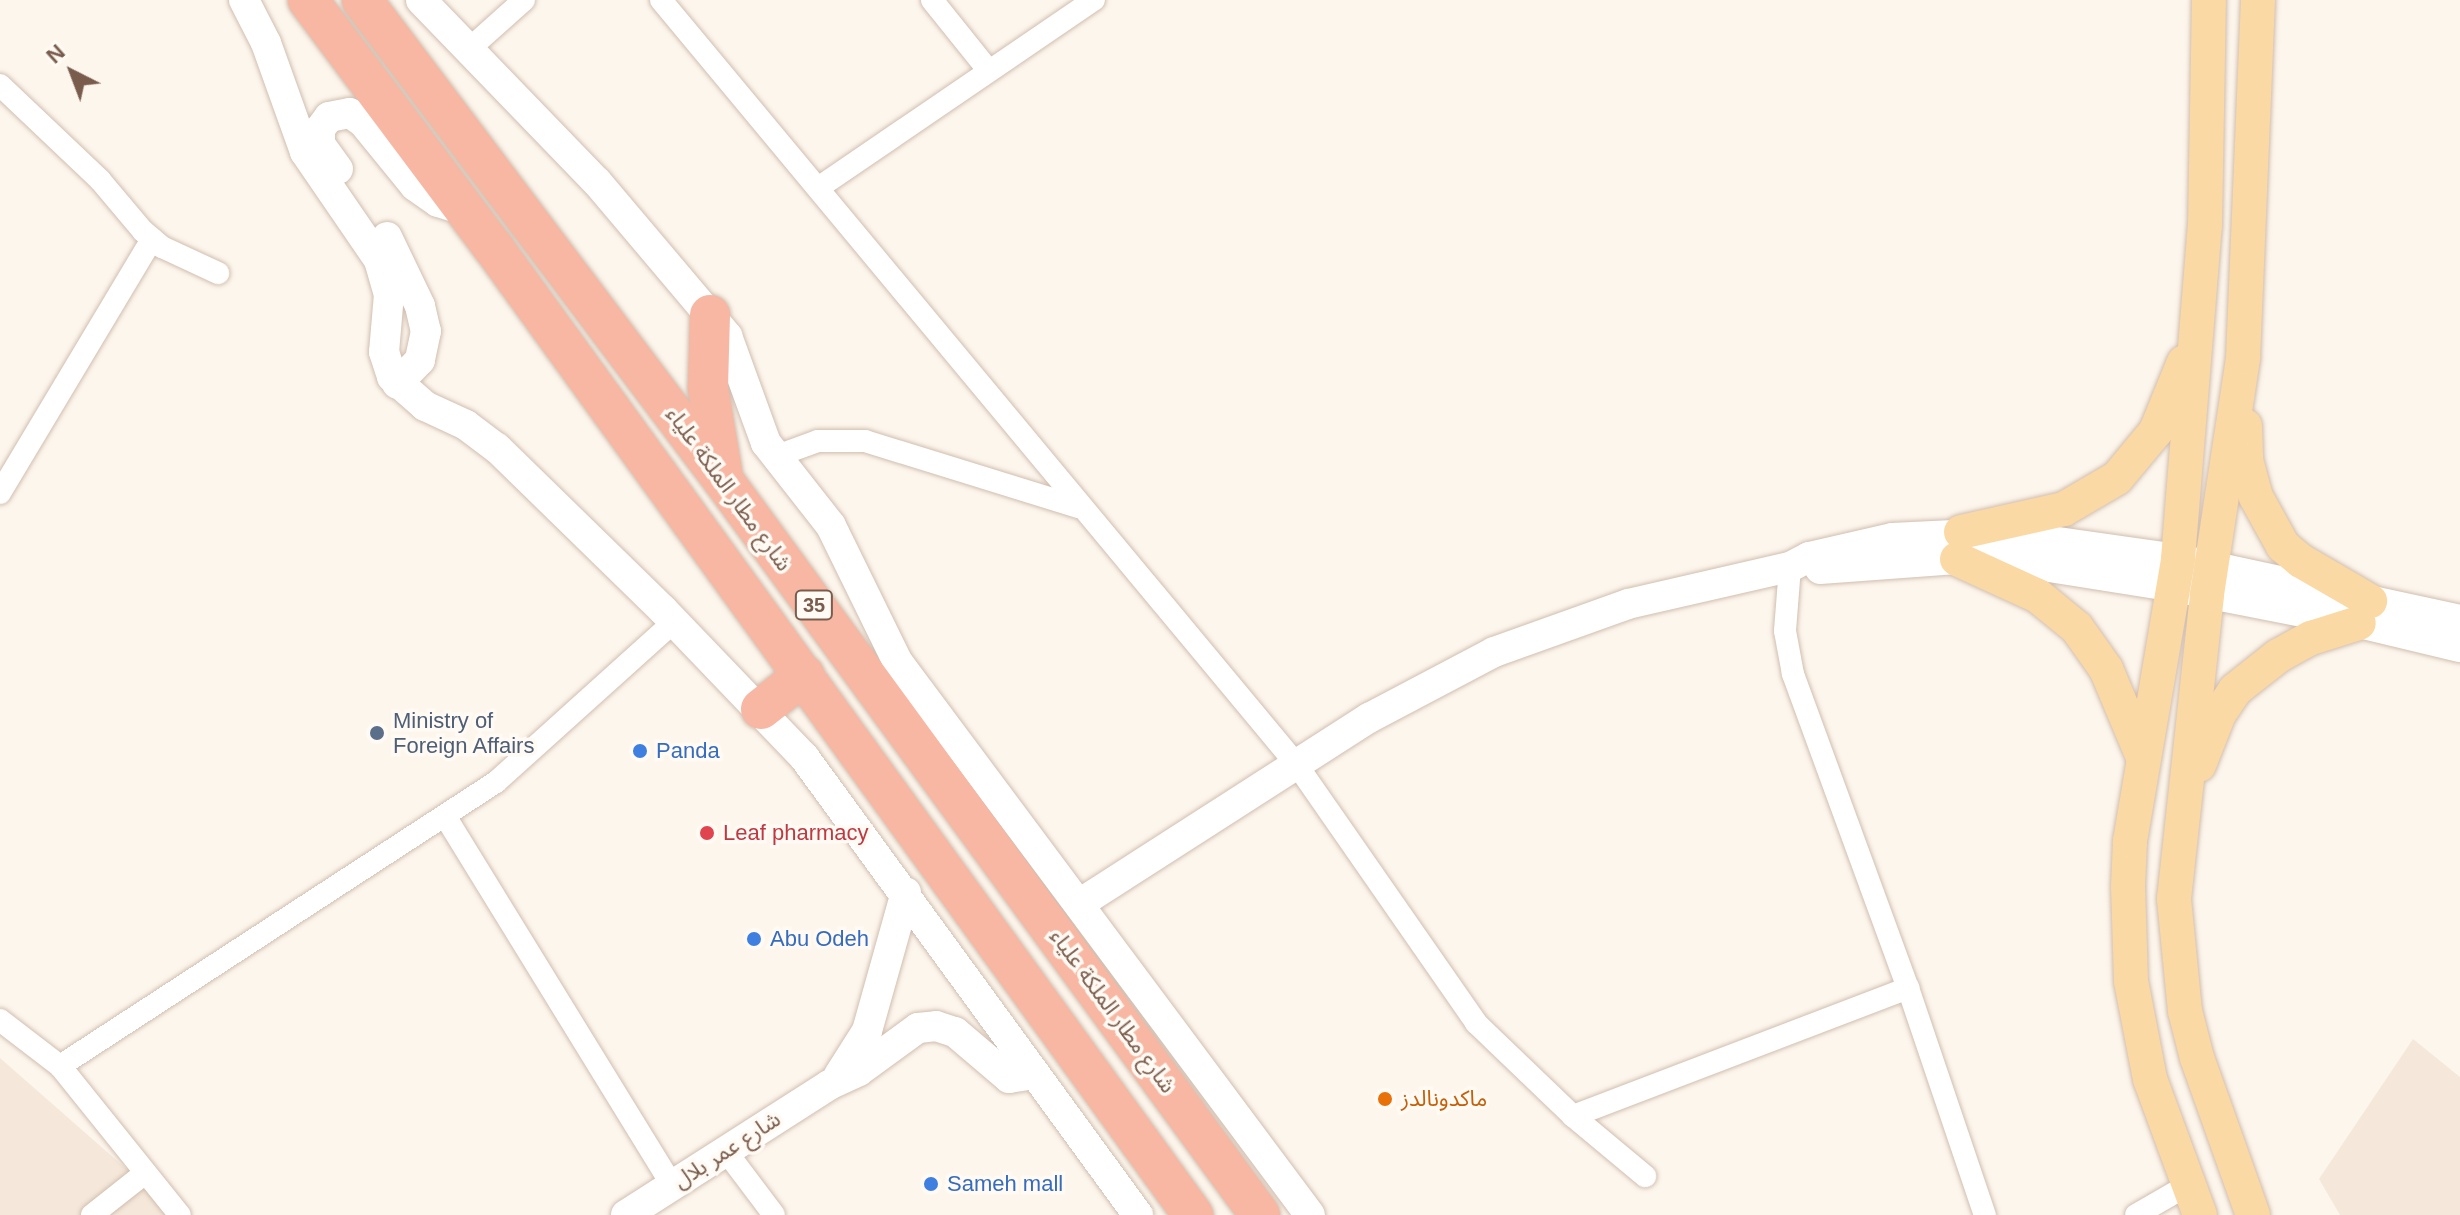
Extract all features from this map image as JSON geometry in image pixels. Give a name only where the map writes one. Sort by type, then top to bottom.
[{"type":"highway","name":"35","points":[[308,0],[804,675],[1193,1215]]},
{"type":"highway","name":"شارع مطار الملكة علياء","points":[[362,0],[723,480],[895,689],[1144,1023],[1260,1215]]},
{"type":"highway","points":[[710,315],[708,388],[723,480]]},
{"type":"highway","points":[[761,709],[804,675]]},
{"type":"main road","points":[[2209,0],[2193,576],[2183,802],[2174,899],[2185,1011],[2197,1058],[2253,1215]]},
{"type":"main road","points":[[2183,802],[2219,714],[2235,690],[2278,656],[2365,612],[2283,546],[2268,524],[2246,460],[2243,358],[2258,0]]},
{"type":"main road","points":[[1959,546],[2064,509],[2117,478],[2156,431],[2198,316]]},
{"type":"main road","points":[[2194,1200],[2150,1079],[2131,981],[2129,856],[2143,757],[2193,576],[2243,358]]},
{"type":"main road","points":[[1959,546],[2038,596],[2077,628],[2106,669],[2143,757]]},
{"type":"street","points":[[244,0],[266,43],[305,152],[379,260],[389,294],[385,363],[397,384],[425,406],[466,425],[497,448],[669,616],[804,757],[906,892],[1138,1215]]},
{"type":"street","points":[[421,0],[597,182],[710,315],[733,348],[753,414],[774,457],[831,526],[889,647],[895,689],[1079,904],[1144,1023],[1310,1215]]},
{"type":"street","points":[[468,50],[524,0]]},
{"type":"street","points":[[661,0],[1080,508],[1297,765],[1470,1016],[1573,1116],[1645,1176]]},
{"type":"street","points":[[932,0],[988,70]]},
{"type":"street","points":[[818,188],[1094,0]]},
{"type":"street","points":[[0,85],[100,180],[152,239],[218,273]]},
{"type":"street","points":[[397,384],[414,370],[424,350],[426,331],[420,306],[382,228],[320,144],[323,122],[335,113],[357,117],[415,186],[438,202],[465,210]]},
{"type":"street","points":[[0,493],[152,239]]},
{"type":"street","points":[[774,457],[818,441],[865,441],[1080,508]]},
{"type":"street","points":[[1079,904],[1369,718],[1494,652],[1628,604],[1790,567],[1819,554],[1892,538],[1959,546],[2029,537],[2365,612],[2460,620]]},
{"type":"street","points":[[1790,567],[1785,615],[1790,663],[1908,988],[1985,1215]]},
{"type":"street","points":[[2365,612],[2460,647]]},
{"type":"street","points":[[60,1066],[485,788],[669,616]]},
{"type":"street","points":[[445,816],[672,1185]]},
{"type":"street","name":"شارع عمر بلال","points":[[829,1085],[850,1061],[867,1031],[906,892]]},
{"type":"street","points":[[1573,1116],[1908,988]]},
{"type":"street","points":[[0,1020],[60,1066],[180,1215]]},
{"type":"street","name":"شارع عمر بلال","points":[[626,1215],[829,1085],[859,1071],[909,1032],[927,1026],[955,1032],[1009,1078],[1035,1074]]},
{"type":"street","points":[[725,1150],[774,1215]]},
{"type":"street","points":[[92,1215],[145,1173]]},
{"type":"street","points":[[2136,1215],[2194,1200]]},
{"type":"shaded area","points":[[2413,1039],[2460,1077],[2460,1215],[2340,1215],[2319,1179]]},
{"type":"shaded area","points":[[0,1058],[179,1215],[0,1215]]},
{"type":"place","name":"Ministry of Foreign Affairs","points":[[377,733]]},
{"type":"place","name":"Panda","points":[[640,751]]},
{"type":"place","name":"Leaf pharmacy","points":[[707,833]]},
{"type":"place","name":"Abu Odeh","points":[[754,939]]},
{"type":"place","name":"ماكدونالدز","points":[[1385,1099]]},
{"type":"place","name":"Sameh mall","points":[[931,1184]]}]
